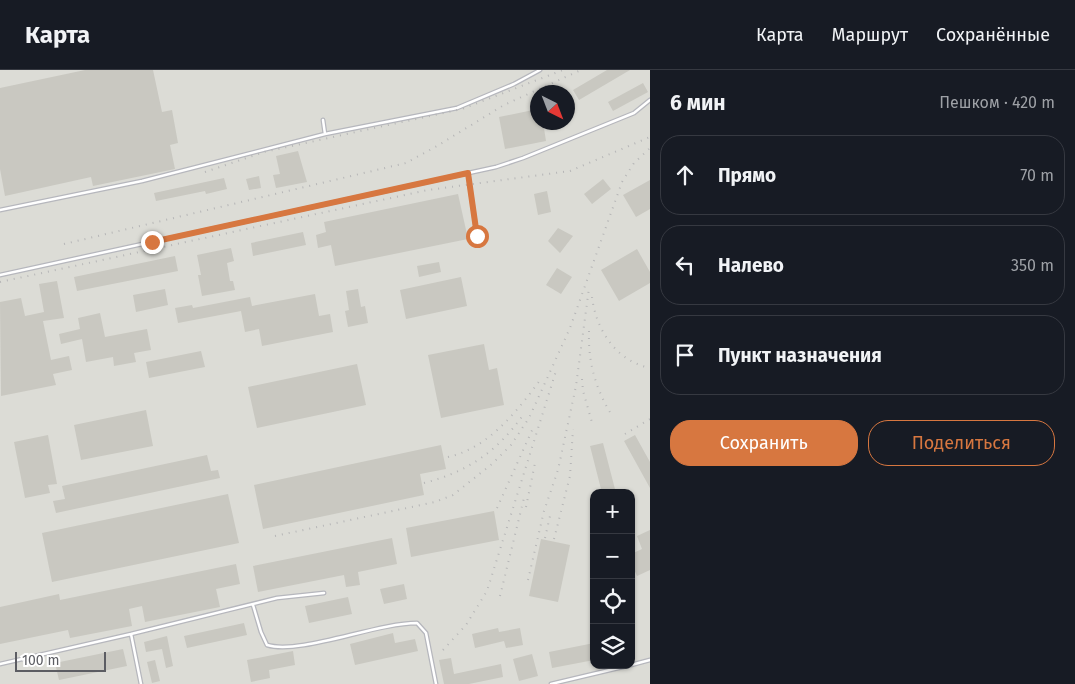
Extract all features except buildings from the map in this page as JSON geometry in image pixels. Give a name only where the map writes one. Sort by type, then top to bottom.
[{"type":"lane","points":[[0,210],[142,181],[325,134],[457,108],[514,84],[540,70]]},
{"type":"lane","points":[[0,274],[468,173],[523,158],[634,113],[650,100]]},
{"type":"lane","points":[[323,120],[325,134]]},
{"type":"lane","points":[[468,173],[477,236]]},
{"type":"lane","points":[[0,664],[277,598],[324,593]]},
{"type":"lane","points":[[253,605],[261,632],[267,644],[275,647],[296,646],[399,623],[417,623],[426,633],[436,684]]},
{"type":"lane","points":[[131,634],[141,684]]},
{"type":"lane","points":[[635,664],[650,660]]},
{"type":"lane","points":[[550,684],[614,669]]},
{"type":"shaded area","points":[[0,70],[650,70],[650,684],[0,684]]},
{"type":"railway","points":[[205,172],[264,152],[462,109],[563,70]]},
{"type":"railway","points":[[64,244],[406,163],[504,105],[581,70]]},
{"type":"railway","points":[[0,282],[428,190],[570,171],[650,137]]},
{"type":"railway","points":[[275,536],[435,502],[453,495],[492,464],[511,445],[529,418],[570,328],[622,182],[634,163],[650,148]]},
{"type":"railway","points":[[528,580],[544,511],[558,470],[576,386],[589,288]]},
{"type":"railway","points":[[592,297],[598,321],[610,342],[627,359],[650,368]]},
{"type":"railway","points":[[589,331],[591,364],[597,384],[611,414]]},
{"type":"railway","points":[[443,650],[466,625],[487,591],[556,371]]},
{"type":"railway","points":[[448,457],[476,446],[501,427],[541,379]]},
{"type":"railway","points":[[582,379],[583,391],[593,426]]},
{"type":"railway","points":[[424,483],[454,473],[480,459],[503,440],[523,415]]},
{"type":"railway","points":[[625,434],[650,419]]},
{"type":"railway","points":[[497,508],[534,426]]},
{"type":"railway","points":[[554,539],[570,476],[573,429]]},
{"type":"railway","points":[[526,507],[535,463]]},
{"type":"railway","points":[[500,596],[524,498]]},
{"type":"railway","points":[[545,538],[550,516]]},
{"type":"route","points":[[152,242],[468,173],[477,236]]}]
